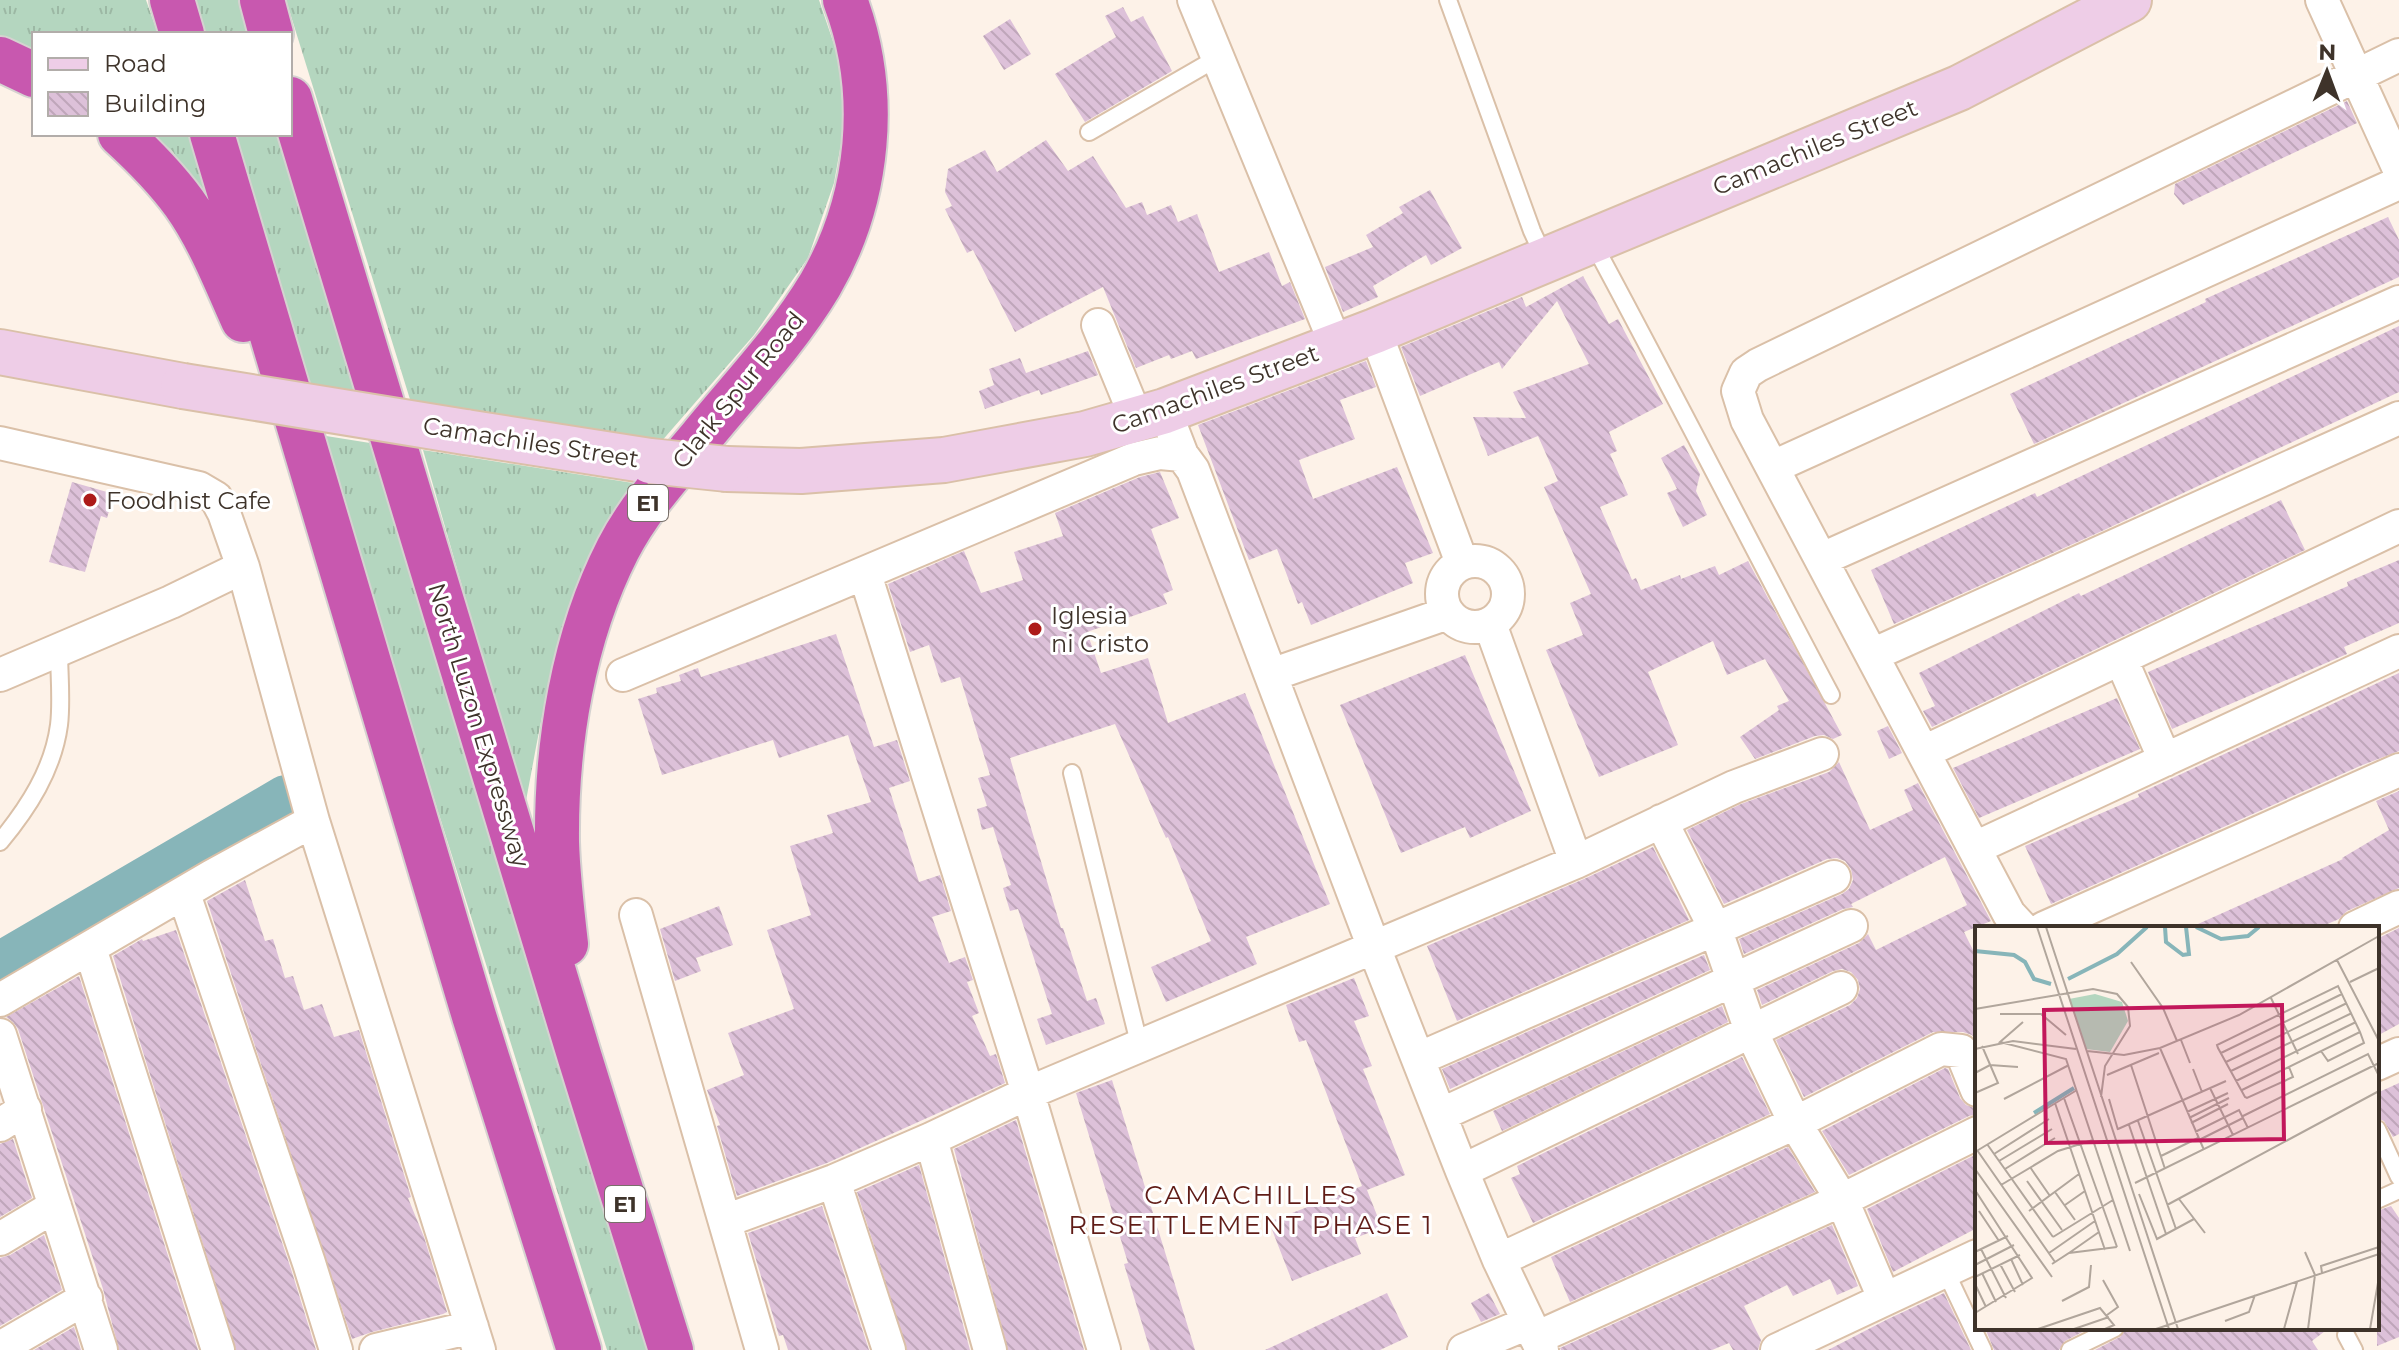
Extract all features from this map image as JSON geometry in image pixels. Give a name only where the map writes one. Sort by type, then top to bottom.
[{"type":"highway","points":[[172,0],[181,32]]},
{"type":"highway","points":[[262,0],[270,32]]},
{"type":"highway","name":"Clark Spur Road","points":[[580,1058],[560,888],[557,818],[566,726],[584,634],[610,567],[635,522],[660,486],[798,318],[818,287],[845,232],[860,179],[866,123],[858,40],[845,0]]},
{"type":"highway","points":[[0,59],[32,74]]},
{"type":"highway","name":"North Luzon Expressway","points":[[292,106],[671,1350]]},
{"type":"highway","points":[[122,136],[161,174],[186,205],[219,266],[307,453]]},
{"type":"highway","points":[[213,136],[474,1016],[579,1350]]},
{"type":"street","points":[[1194,0],[1462,563]]},
{"type":"street","name":"Camachiles Street","points":[[0,352],[183,386],[650,461],[727,469],[801,471],[944,460],[1085,434],[1151,415],[1355,338],[1959,88],[2129,0]]},
{"type":"street","points":[[2322,0],[2399,169]]},
{"type":"street","points":[[2020,926],[2009,914],[1747,420],[1738,391],[1746,373],[2399,55]]},
{"type":"street","points":[[1773,467],[2399,183]]},
{"type":"street","points":[[1822,559],[2399,302]]},
{"type":"street","points":[[1098,325],[1151,415],[1193,470],[1462,1171],[1535,1337]]},
{"type":"street","points":[[1872,655],[2399,418]]},
{"type":"street","points":[[0,443],[199,488],[216,498],[224,513],[243,567],[313,821],[475,1338],[376,1350]]},
{"type":"street","points":[[623,675],[1134,459],[1160,453],[1182,455]]},
{"type":"street","points":[[1924,752],[2399,526]]},
{"type":"street","points":[[1485,562],[1503,575],[1508,586],[1506,608],[1490,624],[1467,626],[1448,613],[1443,585],[1447,576],[1462,563],[1485,562]]},
{"type":"street","points":[[0,675],[171,602],[243,567]]},
{"type":"street","points":[[865,574],[1028,1093],[1104,1350]]},
{"type":"street","points":[[1271,675],[1448,613]]},
{"type":"street","points":[[1490,624],[1576,862]]},
{"type":"street","points":[[1975,848],[2399,651]]},
{"type":"street","points":[[2121,659],[2165,760]]},
{"type":"street","points":[[725,1221],[834,1181],[1028,1093],[1576,862],[1734,787],[1822,754]]},
{"type":"street","points":[[2048,926],[2399,770]]},
{"type":"street","points":[[0,1000],[313,821]]},
{"type":"street","points":[[1661,821],[1715,928],[1751,1031],[1795,1123],[1842,1200],[1884,1298]]},
{"type":"street","points":[[1418,1059],[1834,877]]},
{"type":"street","points":[[184,894],[336,1350]]},
{"type":"street","points":[[2359,926],[2399,907]]},
{"type":"street","points":[[636,915],[762,1350]]},
{"type":"street","points":[[1440,1115],[1851,926]]},
{"type":"street","points":[[90,948],[218,1350]]},
{"type":"street","points":[[1462,1171],[1841,988]]},
{"type":"street","points":[[0,1035],[12,1117],[55,1206],[101,1350]]},
{"type":"street","points":[[1499,1260],[1795,1123],[1941,1049],[1961,1051],[1975,1085]]},
{"type":"street","points":[[2379,1063],[2399,1054]]},
{"type":"street","points":[[1464,1350],[1535,1337],[1842,1200],[1975,1134]]},
{"type":"street","points":[[931,1139],[990,1350]]},
{"type":"street","points":[[834,1181],[889,1350]]},
{"type":"street","points":[[0,1239],[55,1206]]},
{"type":"street","points":[[1777,1350],[1975,1257]]},
{"type":"street","points":[[0,1348],[86,1298]]},
{"type":"lane","points":[[1448,0],[1545,260]]},
{"type":"lane","points":[[1089,132],[1219,57]]},
{"type":"lane","points":[[1591,239],[1831,695]]},
{"type":"lane","points":[[0,842],[25,810],[47,769],[59,725],[59,650]]},
{"type":"lane","points":[[1072,773],[1140,1047]]},
{"type":"lane","points":[[2379,1133],[2399,1177]]},
{"type":"lane","points":[[2379,1199],[2399,1190]]},
{"type":"lane","points":[[1945,1270],[1983,1350]]},
{"type":"lane","points":[[2070,1350],[2111,1330]]},
{"type":"green space","points":[[0,0],[146,0],[157,32],[32,32],[32,55],[0,42]]},
{"type":"green space","points":[[189,0],[238,0],[247,32],[199,32]]},
{"type":"green space","points":[[286,0],[819,0],[839,59],[844,127],[834,183],[808,258],[754,335],[660,443],[413,409]]},
{"type":"green space","points":[[155,136],[193,136],[220,213],[212,216],[173,152]]},
{"type":"green space","points":[[232,136],[279,136],[358,402],[312,394]]},
{"type":"green space","points":[[320,435],[370,443],[648,1350],[607,1350]]},
{"type":"green space","points":[[423,450],[633,483],[609,519],[574,597],[550,680],[525,806]]},
{"type":"building","points":[[1123,7],[1131,22],[1143,16],[1172,71],[1085,122],[1055,74],[1116,37],[1105,16]]},
{"type":"building","points":[[1010,19],[1031,54],[1004,70],[983,36]]},
{"type":"building","points":[[2347,101],[2357,123],[2183,205],[2174,194],[2175,184]]},
{"type":"building","points":[[1046,140],[1068,171],[1093,156],[1126,208],[1142,202],[1147,215],[1171,205],[1178,222],[1197,214],[1219,272],[1269,252],[1282,286],[1290,282],[1305,319],[1196,359],[1192,351],[1171,359],[1169,355],[1136,368],[1103,287],[1015,332],[973,250],[967,253],[945,209],[952,206],[945,192],[948,169],[985,150],[997,172]]},
{"type":"building","points":[[1430,190],[1462,248],[1431,265],[1426,255],[1373,286],[1378,297],[1343,312],[1325,267],[1373,247],[1366,235],[1403,213],[1399,207]]},
{"type":"building","points":[[2388,217],[2399,240],[2399,277],[2034,444],[2010,394],[2206,302],[2205,299]]},
{"type":"building","points":[[1583,276],[1609,324],[1618,319],[1663,404],[1609,432],[1617,451],[1610,454],[1628,495],[1600,507],[1632,580],[1636,578],[1641,590],[1715,566],[1719,575],[1748,561],[1842,735],[1833,739],[1824,735],[1815,736],[1755,759],[1740,737],[1779,710],[1777,706],[1789,701],[1765,659],[1727,675],[1713,641],[1648,672],[1678,745],[1599,777],[1546,650],[1583,635],[1570,603],[1591,594],[1544,487],[1558,481],[1538,436],[1488,456],[1473,417],[1526,418],[1513,392],[1589,364],[1557,301],[1502,369],[1499,362],[1420,396],[1401,347],[1522,297],[1526,307]]},
{"type":"building","points":[[2399,326],[2399,392],[1894,624],[1871,570],[2035,493],[2037,497]]},
{"type":"building","points":[[1088,351],[1098,375],[1041,395],[1039,390],[985,409],[979,391],[994,385],[989,369],[1020,358],[1026,373]]},
{"type":"building","points":[[1366,361],[1376,387],[1340,400],[1355,439],[1299,460],[1313,499],[1397,467],[1433,553],[1405,563],[1413,583],[1311,625],[1302,602],[1298,604],[1277,549],[1249,560],[1198,425]]},
{"type":"building","points":[[1684,445],[1700,474],[1696,491],[1707,515],[1683,527],[1667,493],[1677,489],[1661,458]]},
{"type":"building","points":[[1160,472],[1179,518],[1151,529],[1173,590],[1163,594],[1167,604],[1087,632],[1101,673],[1148,658],[1168,723],[1245,693],[1330,904],[1246,937],[1257,964],[1166,1002],[1151,967],[1211,941],[1168,837],[1115,724],[1010,758],[1061,928],[1087,1001],[1096,998],[1105,1024],[1046,1045],[1037,1019],[1052,1014],[1018,909],[1010,911],[1003,888],[1011,885],[993,827],[982,830],[977,809],[987,806],[978,778],[990,775],[960,677],[941,683],[929,645],[910,652],[888,584],[964,551],[981,593],[1023,580],[1014,552],[1063,536],[1055,513],[1140,477]]},
{"type":"building","points":[[72,482],[114,494],[107,518],[101,516],[85,572],[49,562]]},
{"type":"building","points":[[2281,500],[2305,550],[1932,727],[1923,711],[1935,706],[1919,673],[2079,593],[2081,596]]},
{"type":"building","points":[[2399,560],[2399,623],[2344,647],[2347,654],[2172,729],[2148,672],[2348,586],[2347,582]]},
{"type":"building","points":[[836,634],[874,747],[897,740],[910,781],[889,788],[919,882],[940,875],[951,911],[932,917],[949,963],[965,957],[973,980],[967,982],[979,1013],[972,1016],[990,1056],[996,1054],[1005,1083],[827,1163],[737,1196],[717,1126],[720,1125],[707,1090],[744,1075],[728,1033],[794,1009],[767,930],[811,915],[790,846],[833,833],[827,815],[871,802],[848,735],[779,758],[773,740],[662,775],[638,699],[657,693],[656,688],[681,681],[679,675],[698,668],[701,677]]},
{"type":"building","points":[[1465,655],[1531,811],[1470,838],[1465,827],[1401,853],[1340,705]]},
{"type":"building","points":[[2399,673],[2399,751],[2051,904],[2025,846],[2139,797],[2138,794]]},
{"type":"building","points":[[2117,698],[2140,749],[1979,818],[1953,768]]},
{"type":"building","points":[[1888,726],[1902,753],[1889,759],[1877,731]]},
{"type":"building","points":[[1839,762],[1870,830],[1913,810],[1904,790],[1918,783],[1991,921],[1964,932],[1975,954],[1975,1039],[1963,1032],[1933,1032],[1804,1097],[1776,1040],[1850,1005],[1860,989],[1858,980],[1851,972],[1842,969],[1833,971],[1762,1005],[1757,990],[1859,943],[1868,934],[1876,950],[1967,905],[1945,857],[1851,904],[1853,907],[1744,954],[1739,939],[1842,894],[1849,889],[1853,880],[1851,869],[1845,861],[1827,859],[1724,904],[1687,830],[1741,804],[1829,772]]},
{"type":"building","points":[[2399,791],[2399,888],[2347,911],[2339,919],[2323,926],[2193,926],[2343,859],[2389,830],[2376,801]]},
{"type":"building","points":[[1653,847],[1689,920],[1457,1021],[1427,946]]},
{"type":"building","points":[[245,880],[265,941],[273,939],[285,978],[293,976],[304,1010],[322,1004],[334,1037],[359,1030],[411,1197],[408,1198],[424,1237],[447,1312],[443,1314],[352,1339],[207,901]]},
{"type":"building","points":[[719,906],[733,945],[696,958],[701,971],[675,981],[660,929]]},
{"type":"building","points":[[2399,928],[2399,1024],[2379,1035],[2379,938]]},
{"type":"building","points":[[176,930],[316,1350],[236,1350],[113,956],[142,939]]},
{"type":"building","points":[[1704,955],[1710,970],[1450,1089],[1442,1069]]},
{"type":"building","points":[[79,976],[198,1350],[119,1350],[103,1289],[18,1029],[6,1017]]},
{"type":"building","points":[[1354,978],[1369,1016],[1354,1021],[1372,1066],[1363,1069],[1405,1175],[1367,1190],[1382,1228],[1355,1238],[1361,1254],[1292,1281],[1269,1222],[1362,1186],[1306,1040],[1299,1042],[1286,1005]]},
{"type":"building","points":[[1722,1006],[1728,1022],[1502,1131],[1493,1111]]},
{"type":"building","points":[[1742,1057],[1770,1114],[1533,1223],[1511,1178],[1520,1174],[1517,1166]]},
{"type":"building","points":[[1945,1068],[1960,1098],[1975,1108],[1975,1114],[1849,1175],[1822,1131]]},
{"type":"building","points":[[1112,1080],[1195,1350],[1150,1350],[1124,1264],[1128,1263],[1076,1093]]},
{"type":"building","points":[[2399,1083],[2399,1134],[2393,1137],[2384,1121],[2379,1119],[2379,1092]]},
{"type":"building","points":[[1016,1120],[1084,1350],[1008,1350],[954,1149]]},
{"type":"building","points":[[13,1139],[32,1198],[0,1217],[0,1144]]},
{"type":"building","points":[[1788,1147],[1815,1192],[1570,1302],[1551,1257]]},
{"type":"building","points":[[1975,1155],[1975,1229],[1893,1272],[1867,1209]]},
{"type":"building","points":[[919,1165],[970,1350],[907,1350],[857,1192]]},
{"type":"building","points":[[822,1206],[869,1350],[788,1350],[783,1335],[779,1336],[748,1233]]},
{"type":"building","points":[[2391,1206],[2399,1218],[2399,1337],[2377,1346],[2379,1330],[2379,1210]]},
{"type":"building","points":[[1832,1225],[1858,1286],[1837,1295],[1830,1279],[1793,1296],[1787,1285],[1744,1306],[1761,1340],[1758,1350],[1733,1350],[1729,1343],[1712,1350],[1560,1348]]},
{"type":"building","points":[[44,1235],[62,1290],[0,1326],[0,1258]]},
{"type":"building","points":[[1387,1293],[1408,1337],[1380,1350],[1265,1350]]},
{"type":"building","points":[[1489,1293],[1500,1314],[1481,1322],[1471,1303]]},
{"type":"building","points":[[1944,1293],[1971,1350],[1828,1350],[1888,1319]]},
{"type":"building","points":[[74,1327],[81,1350],[34,1350]]},
{"type":"building","points":[[1986,1330],[2086,1330],[2065,1341],[2059,1350],[1994,1350]]},
{"type":"building","points":[[2125,1330],[2326,1330],[2312,1341],[2318,1350],[2095,1350],[2120,1337]]},
{"type":"waterway","points":[[0,966],[286,799]]},
{"type":"place","name":"Foodhist Cafe","points":[[90,500]]},
{"type":"place","name":"Iglesia ni Cristo","points":[[1035,629]]},
{"type":"district","name":"CAMACHILLES RESETTLEMENT PHASE 1","points":[[1251,1210]]}]
